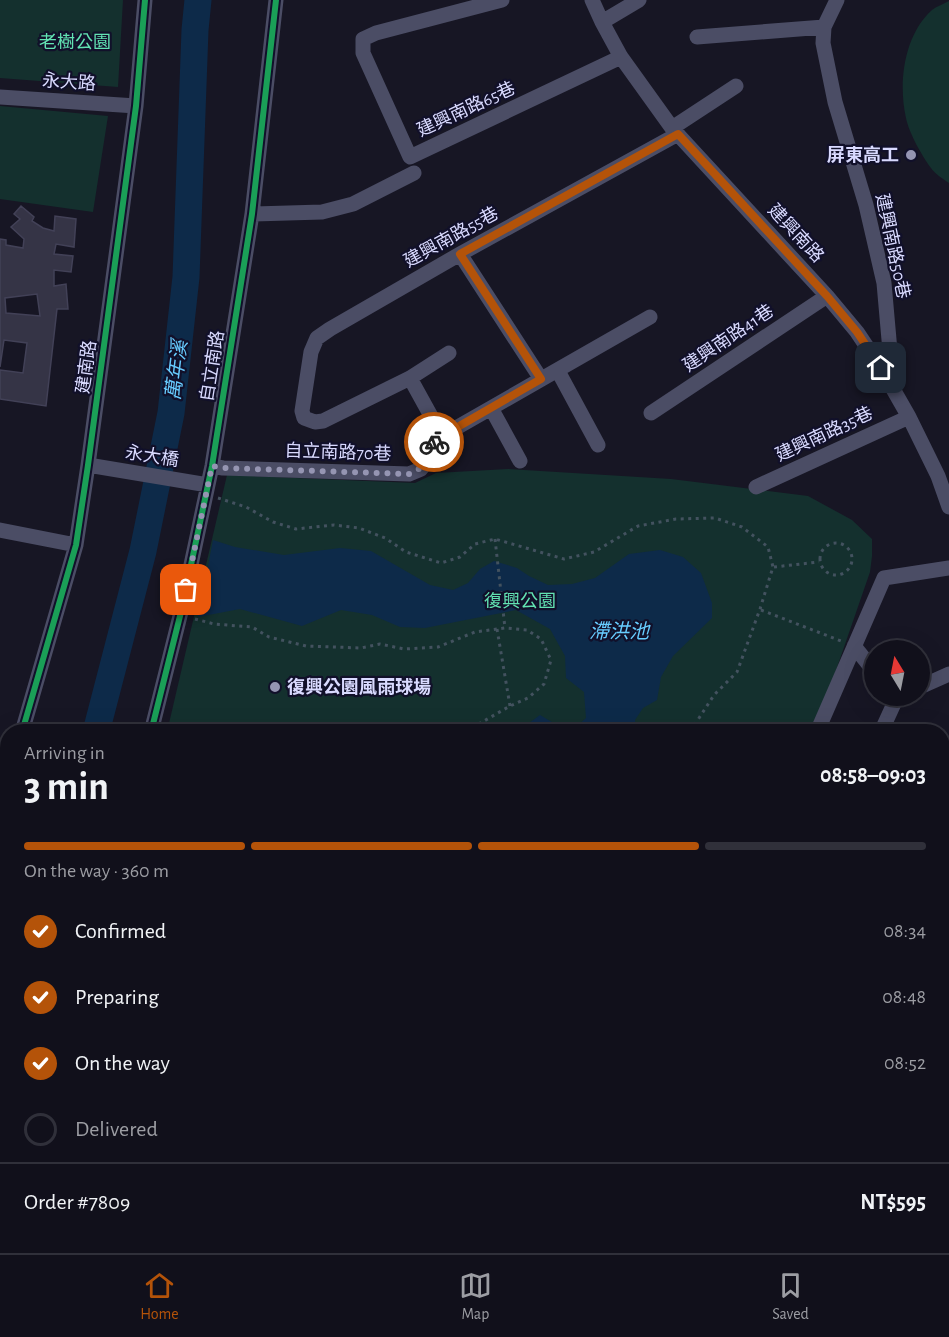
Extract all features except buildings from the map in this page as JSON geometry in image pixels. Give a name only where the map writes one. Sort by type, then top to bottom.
[{"type":"street","name":"建南路","points":[[24,724],[76,545],[89,465],[136,106],[145,0]]},
{"type":"street","name":"自立南路","points":[[153,724],[185,615],[200,523],[212,491],[212,466],[252,214],[276,0]]},
{"type":"street","name":"建興南路65巷","points":[[502,0],[376,33],[363,39],[363,53],[410,157],[621,57]]},
{"type":"street","name":"建興南路","points":[[592,0],[621,57],[675,131],[827,296],[857,332],[909,417],[938,476],[949,507]]},
{"type":"street","points":[[602,22],[639,0]]},
{"type":"street","points":[[697,37],[825,27],[837,0]]},
{"type":"street","name":"建興南路50巷","points":[[825,27],[823,43],[835,102],[866,205],[884,283],[890,351],[881,368]]},
{"type":"street","name":"建興南路55巷","points":[[304,418],[303,399],[311,352],[317,338],[330,328],[675,131],[736,86]]},
{"type":"street","name":"永大路","points":[[0,97],[136,106]]},
{"type":"street","points":[[252,214],[322,212],[353,204],[414,173]]},
{"type":"street","points":[[460,254],[541,379]]},
{"type":"street","name":"建興南路41巷","points":[[651,413],[827,296]]},
{"type":"street","points":[[410,378],[442,436],[650,317]]},
{"type":"street","name":"自立南路70巷","points":[[304,418],[315,422],[323,421],[410,378],[449,353]]},
{"type":"street","points":[[558,370],[598,445]]},
{"type":"street","points":[[491,408],[520,461]]},
{"type":"street","name":"建興南路35巷","points":[[756,487],[909,417]]},
{"type":"street","name":"自立南路70巷","points":[[212,466],[409,474],[422,469],[431,456],[434,443],[442,436]]},
{"type":"street","name":"永大橋","points":[[89,465],[190,482],[212,491]]},
{"type":"street","points":[[0,530],[76,545]]},
{"type":"street","points":[[820,724],[884,579],[949,568]]},
{"type":"street","points":[[854,646],[864,658]]},
{"type":"street","points":[[930,683],[949,674]]},
{"type":"street","points":[[885,724],[893,706]]},
{"type":"path","points":[[212,491],[273,522],[296,529],[334,525],[359,528],[385,538],[406,552],[441,563],[460,557],[475,544],[495,539],[564,560],[594,552],[638,526],[676,519],[715,518],[742,526],[768,547],[773,567],[737,672],[714,695],[695,724]]},
{"type":"path","points":[[495,539],[506,628]]},
{"type":"path","points":[[834,543],[843,544],[848,548],[852,557],[849,568],[841,574],[830,574],[821,567],[819,562],[824,547],[834,543]]},
{"type":"path","points":[[773,567],[819,562]]},
{"type":"path","points":[[760,609],[854,646]]},
{"type":"path","points":[[185,615],[214,624],[252,627],[269,637],[306,646],[361,648],[380,644],[404,649],[438,646],[475,632],[506,628],[527,630],[541,639],[551,660],[544,684],[528,698],[479,724]]},
{"type":"path","points":[[498,629],[510,706]]},
{"type":"green space","name":"老樹公園","points":[[0,0],[123,0],[118,87],[0,78]]},
{"type":"green space","points":[[949,1],[949,183],[933,170],[910,130],[904,104],[903,75],[909,46],[915,32],[932,10]]},
{"type":"green space","points":[[0,106],[108,116],[93,212],[0,199]]},
{"type":"green space","name":"復興公園","points":[[508,469],[671,479],[808,496],[852,520],[872,539],[870,572],[833,679],[813,724],[169,724],[227,475],[415,483],[436,473]]},
{"type":"water","name":"滯洪池","points":[[213,540],[235,547],[284,555],[340,548],[371,551],[430,585],[453,590],[468,583],[480,569],[494,561],[517,568],[548,585],[572,584],[595,578],[629,554],[660,550],[683,557],[701,573],[712,603],[712,618],[673,656],[661,677],[657,700],[643,708],[635,720],[635,724],[579,724],[586,718],[584,692],[566,678],[565,656],[550,629],[516,610],[425,628],[400,627],[372,615],[341,610],[302,626],[240,609],[198,617]]},
{"type":"water","name":"滯洪池","points":[[540,715],[555,724],[528,724]]},
{"type":"waterway","name":"萬年溪","points":[[98,724],[143,551],[171,413],[186,277],[198,0]]},
{"type":"cycle path","points":[[24,724],[76,545],[136,106],[145,0]]},
{"type":"cycle path","points":[[153,724],[181,612],[212,466],[252,214],[276,0]]},
{"type":"way so far","points":[[186,590],[212,466],[409,474],[422,469],[431,456],[434,442]]},
{"type":"place","name":"屏東高工","points":[[911,155]]},
{"type":"place","name":"復興公園風雨球場","points":[[275,687]]},
{"type":"route","points":[[434,442],[541,379],[460,254],[678,134],[827,296],[857,332],[881,368]]}]
